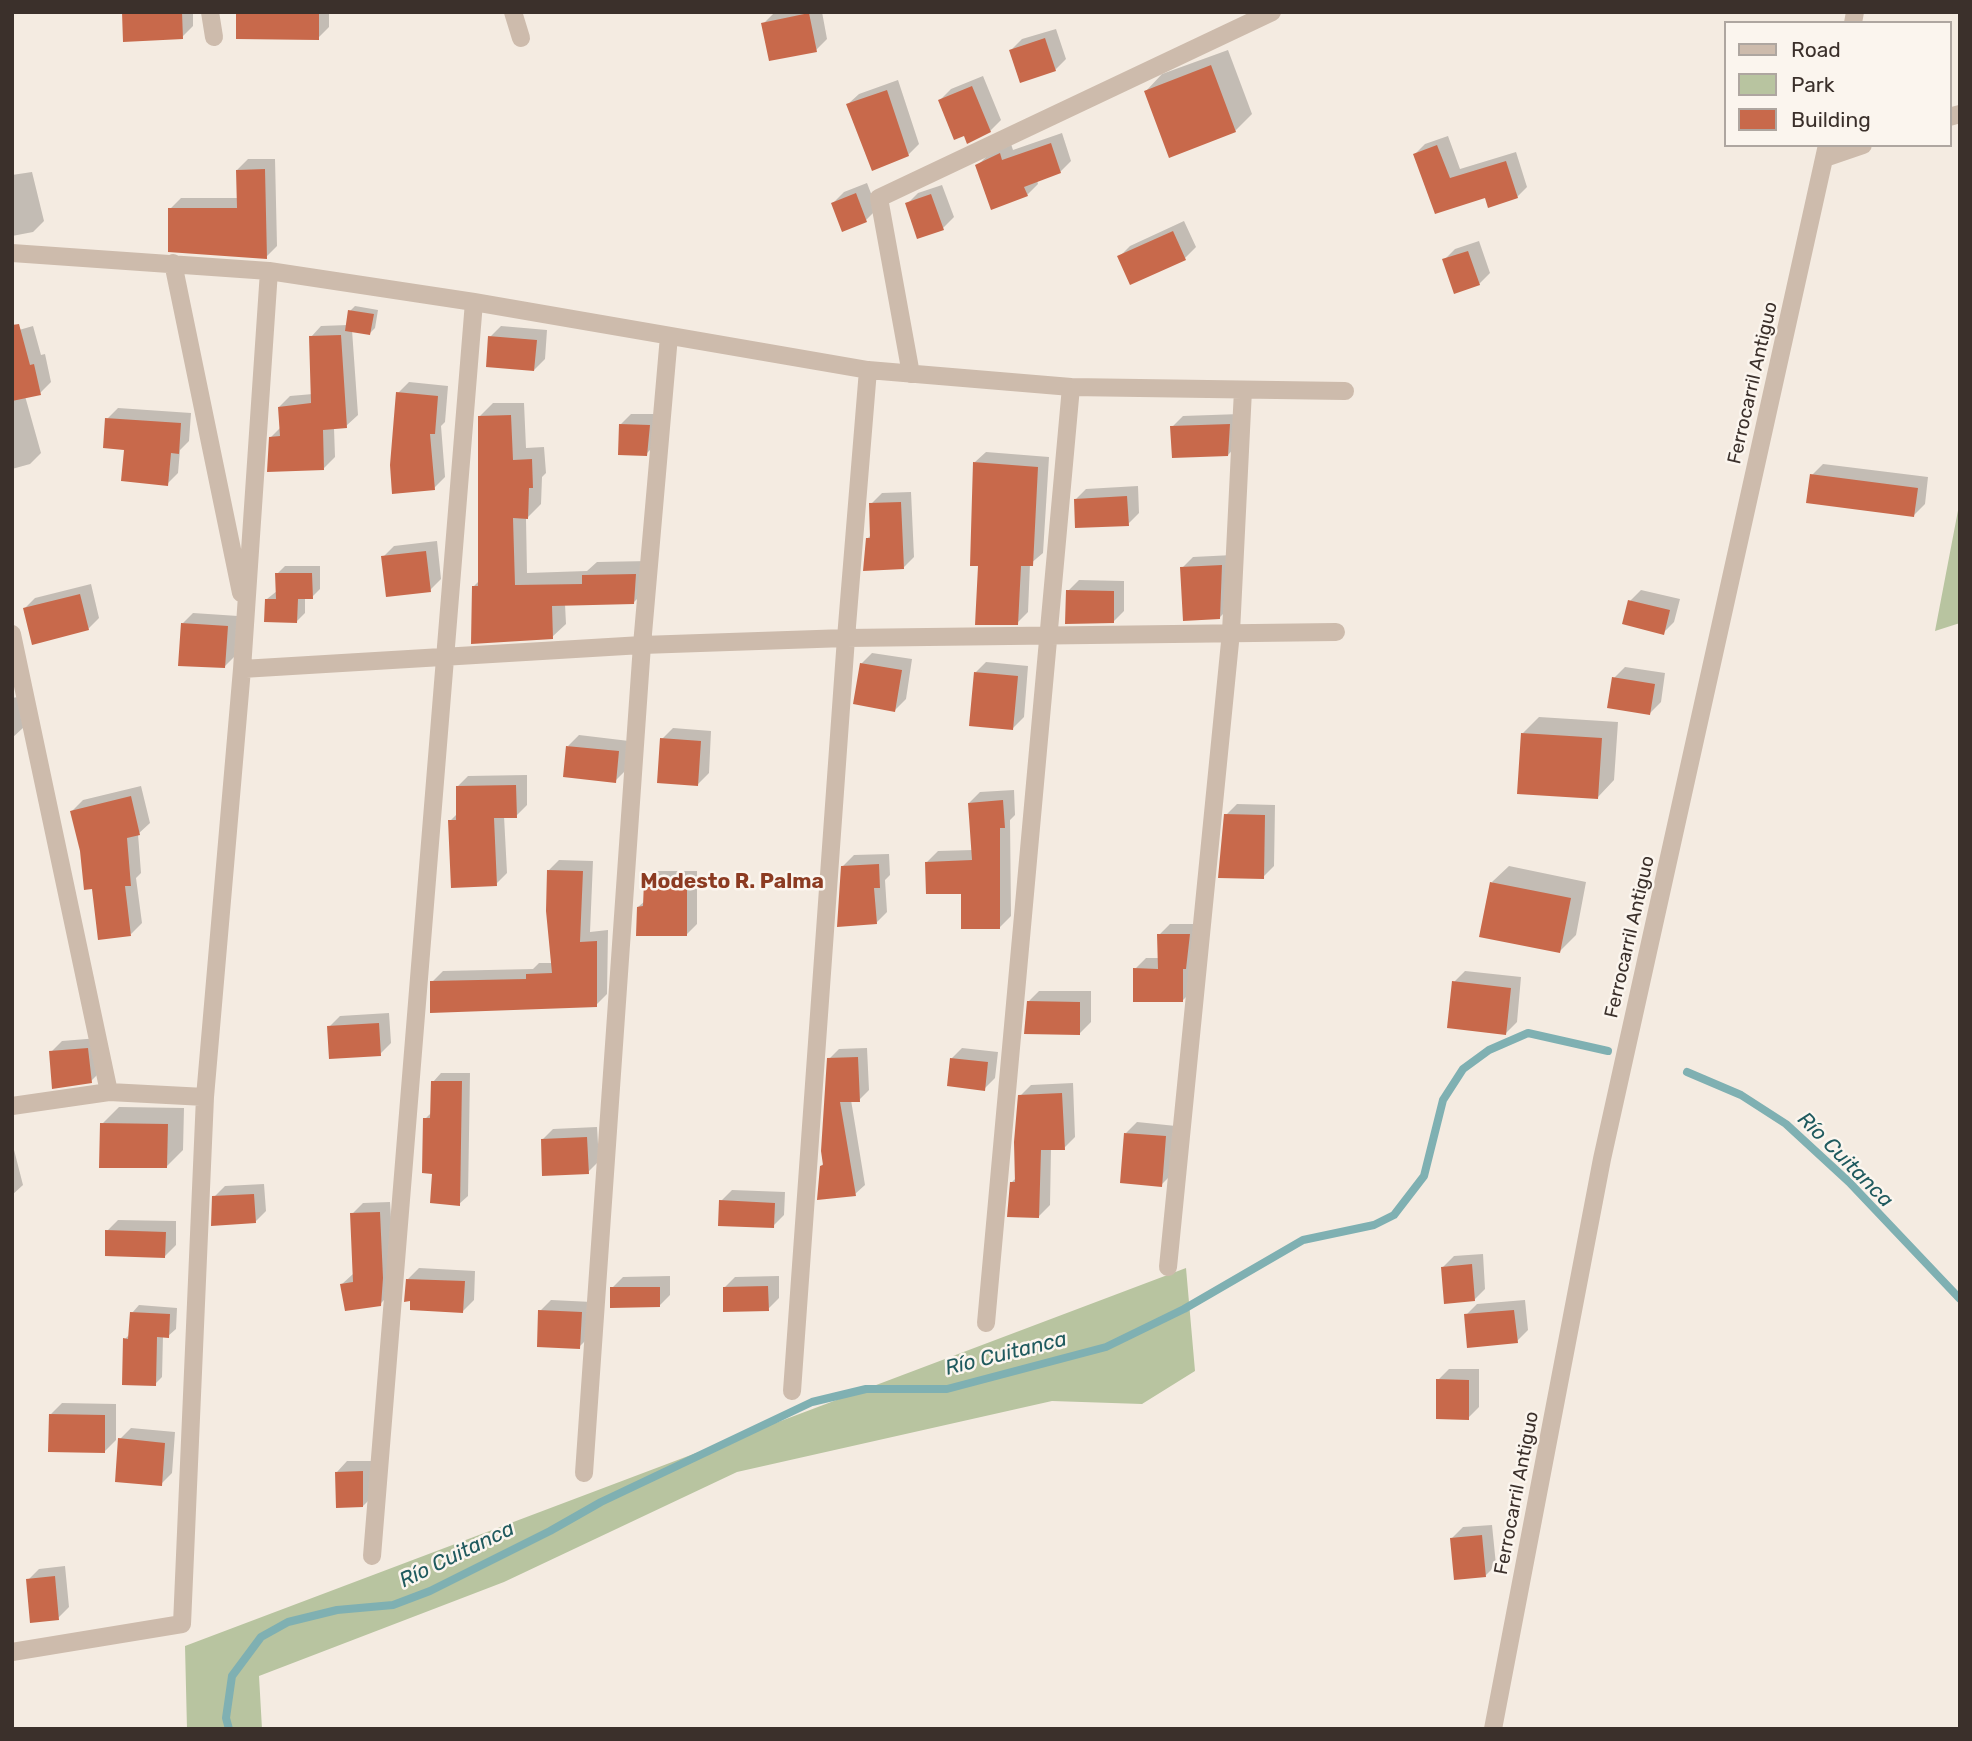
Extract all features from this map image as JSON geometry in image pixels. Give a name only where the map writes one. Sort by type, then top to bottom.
[{"type":"street","points":[[210,12],[214,37]]},
{"type":"street","points":[[513,12],[521,38]]},
{"type":"street","points":[[911,374],[878,198],[1272,12]]},
{"type":"street","points":[[1826,152],[1852,147]]},
{"type":"street","name":"Ferrocarril Antiguo","points":[[1493,1729],[1602,1159],[1826,152]]},
{"type":"street","points":[[12,253],[269,271],[474,302],[868,370],[1071,387],[1345,391]]},
{"type":"street","points":[[173,263],[246,613]]},
{"type":"street","points":[[12,1652],[182,1624],[205,1097],[242,669],[269,271]]},
{"type":"street","points":[[372,1556],[474,302]]},
{"type":"street","points":[[584,1473],[642,645],[669,336]]},
{"type":"street","points":[[792,1391],[868,370]]},
{"type":"street","points":[[986,1323],[1071,387]]},
{"type":"street","points":[[1167,1267],[1231,632],[1243,390]]},
{"type":"street","points":[[242,669],[642,645],[846,638],[1336,632]]},
{"type":"street","points":[[12,634],[109,1092]]},
{"type":"street","points":[[12,1106],[109,1092],[205,1097]]},
{"type":"green space","points":[[1960,500],[1960,623],[1935,631]]},
{"type":"green space","points":[[1186,1268],[1195,1371],[1142,1404],[1052,1401],[737,1472],[504,1582],[259,1676],[262,1729],[187,1729],[185,1646]]},
{"type":"building","points":[[122,12],[182,12],[183,39],[123,42]]},
{"type":"building","points":[[236,12],[319,12],[319,40],[236,39]]},
{"type":"building","points":[[809,13],[817,52],[769,61],[761,23]]},
{"type":"building","points":[[1045,38],[1056,71],[1020,83],[1009,50]]},
{"type":"building","points":[[1211,65],[1236,132],[1169,158],[1144,91]]},
{"type":"building","points":[[972,86],[991,132],[967,144],[964,136],[954,140],[938,100]]},
{"type":"building","points":[[887,90],[909,156],[872,171],[846,104]]},
{"type":"building","points":[[1051,143],[1061,173],[1024,187],[1028,196],[991,210],[975,165],[1000,153],[1002,160]]},
{"type":"building","points":[[1437,145],[1450,178],[1506,161],[1518,198],[1488,208],[1485,198],[1435,214],[1413,154]]},
{"type":"building","points":[[265,169],[267,259],[168,252],[168,208],[237,208],[236,170]]},
{"type":"building","points":[[856,193],[867,222],[842,232],[831,203]]},
{"type":"building","points":[[931,194],[944,230],[917,239],[905,203]]},
{"type":"building","points":[[1173,231],[1186,260],[1130,285],[1117,256]]},
{"type":"building","points":[[1468,251],[1480,285],[1454,294],[1442,259]]},
{"type":"building","points":[[348,310],[374,314],[370,335],[345,331]]},
{"type":"building","points":[[19,324],[30,365],[34,364],[41,395],[12,401],[12,325]]},
{"type":"building","points":[[341,335],[347,428],[323,430],[324,470],[267,472],[269,437],[280,436],[278,407],[311,403],[309,336]]},
{"type":"building","points":[[488,336],[537,340],[534,371],[486,367]]},
{"type":"building","points":[[396,392],[438,396],[435,434],[430,434],[435,490],[392,494],[390,465]]},
{"type":"building","points":[[511,415],[513,460],[532,459],[533,488],[529,488],[528,519],[513,518],[515,585],[582,584],[582,575],[636,574],[634,604],[552,606],[553,639],[471,644],[472,586],[478,586],[478,416]]},
{"type":"building","points":[[105,418],[181,423],[179,454],[171,453],[168,486],[121,481],[124,450],[103,448]]},
{"type":"building","points":[[619,424],[650,425],[647,456],[618,455]]},
{"type":"building","points":[[1230,424],[1228,456],[1172,458],[1170,426]]},
{"type":"building","points":[[973,462],[1038,467],[1033,566],[1021,566],[1018,625],[975,625],[978,566],[970,566]]},
{"type":"building","points":[[1810,474],[1918,488],[1914,517],[1806,503]]},
{"type":"building","points":[[1127,496],[1129,526],[1075,528],[1074,499]]},
{"type":"building","points":[[901,502],[904,569],[863,571],[866,538],[870,538],[869,503]]},
{"type":"building","points":[[426,551],[431,592],[386,597],[381,556]]},
{"type":"building","points":[[1222,565],[1220,619],[1183,621],[1180,567]]},
{"type":"building","points":[[275,573],[312,573],[313,599],[298,599],[297,623],[264,622],[265,599],[276,599]]},
{"type":"building","points":[[1066,590],[1114,591],[1114,623],[1065,624]]},
{"type":"building","points":[[80,594],[89,630],[32,645],[23,608]]},
{"type":"building","points":[[1628,600],[1670,610],[1664,635],[1622,624]]},
{"type":"building","points":[[181,623],[228,626],[225,668],[178,666]]},
{"type":"building","points":[[860,663],[902,670],[895,712],[853,704]]},
{"type":"building","points":[[974,672],[1018,676],[1013,730],[969,726]]},
{"type":"building","points":[[1612,677],[1655,684],[1650,715],[1607,708]]},
{"type":"building","points":[[1521,733],[1602,738],[1598,799],[1517,794]]},
{"type":"building","points":[[660,738],[701,741],[698,786],[657,783]]},
{"type":"building","points":[[566,746],[619,751],[616,783],[563,777]]},
{"type":"building","points":[[516,785],[517,818],[494,818],[497,886],[451,888],[448,820],[456,820],[456,786]]},
{"type":"building","points":[[131,796],[140,835],[127,838],[131,886],[125,886],[131,936],[98,940],[92,889],[84,890],[80,851],[70,811]]},
{"type":"building","points":[[1003,800],[1005,828],[1000,828],[1000,929],[961,929],[961,894],[926,894],[925,862],[972,860],[968,803]]},
{"type":"building","points":[[1224,814],[1265,815],[1264,879],[1218,878]]},
{"type":"building","points":[[879,864],[880,888],[874,888],[877,924],[837,927],[841,866]]},
{"type":"building","points":[[547,870],[583,871],[580,942],[597,941],[597,1007],[430,1013],[430,981],[526,979],[526,974],[552,973],[546,911]]},
{"type":"building","points":[[644,881],[687,881],[687,936],[636,936],[637,907],[643,906]]},
{"type":"building","points":[[1490,882],[1571,898],[1560,953],[1479,937]]},
{"type":"building","points":[[1157,934],[1190,934],[1186,969],[1183,969],[1183,1002],[1133,1002],[1133,968],[1158,969]]},
{"type":"building","points":[[1452,981],[1511,988],[1506,1035],[1447,1028]]},
{"type":"building","points":[[1027,1001],[1080,1002],[1080,1035],[1024,1034]]},
{"type":"building","points":[[379,1023],[381,1056],[329,1059],[327,1026]]},
{"type":"building","points":[[88,1048],[92,1083],[52,1089],[49,1051]]},
{"type":"building","points":[[858,1057],[860,1102],[840,1102],[856,1196],[817,1200],[820,1166],[823,1165],[821,1151],[827,1058]]},
{"type":"building","points":[[950,1058],[988,1062],[985,1091],[947,1086]]},
{"type":"building","points":[[431,1081],[462,1081],[460,1206],[430,1203],[432,1174],[422,1173],[423,1118],[430,1118]]},
{"type":"building","points":[[1062,1093],[1065,1150],[1041,1150],[1039,1218],[1007,1217],[1010,1182],[1015,1182],[1014,1142],[1018,1095]]},
{"type":"building","points":[[100,1123],[168,1124],[167,1168],[99,1168]]},
{"type":"building","points":[[1124,1133],[1166,1136],[1162,1187],[1120,1183]]},
{"type":"building","points":[[587,1137],[589,1174],[542,1176],[541,1139]]},
{"type":"building","points":[[254,1194],[256,1223],[211,1226],[212,1196]]},
{"type":"building","points":[[719,1200],[775,1203],[774,1228],[718,1226]]},
{"type":"building","points":[[380,1212],[383,1278],[381,1306],[345,1311],[340,1284],[353,1282],[350,1213]]},
{"type":"building","points":[[105,1230],[166,1232],[165,1258],[105,1256]]},
{"type":"building","points":[[1472,1264],[1475,1301],[1444,1304],[1441,1267]]},
{"type":"building","points":[[406,1279],[465,1281],[463,1313],[410,1310],[410,1301],[404,1302]]},
{"type":"building","points":[[768,1286],[769,1311],[723,1312],[723,1287]]},
{"type":"building","points":[[610,1287],[660,1287],[660,1307],[610,1308]]},
{"type":"building","points":[[538,1310],[582,1312],[580,1349],[537,1347]]},
{"type":"building","points":[[1514,1310],[1518,1343],[1467,1348],[1464,1314]]},
{"type":"building","points":[[130,1312],[170,1314],[169,1338],[157,1337],[156,1386],[122,1385],[123,1338],[128,1339]]},
{"type":"building","points":[[1436,1379],[1469,1380],[1469,1420],[1436,1419]]},
{"type":"building","points":[[49,1414],[105,1415],[105,1453],[48,1452]]},
{"type":"building","points":[[118,1438],[165,1443],[162,1486],[115,1482]]},
{"type":"building","points":[[363,1471],[363,1507],[336,1508],[335,1472]]},
{"type":"building","points":[[1482,1535],[1486,1577],[1454,1580],[1450,1538]]},
{"type":"building","points":[[55,1576],[59,1620],[30,1623],[26,1579]]},
{"type":"waterway","name":"Río Cuitanca","points":[[229,1729],[226,1718],[232,1676],[261,1637],[288,1622],[337,1610],[393,1605],[430,1591],[550,1531],[601,1502],[812,1402],[866,1389],[947,1389],[1106,1347],[1184,1309],[1303,1240],[1374,1225],[1394,1215],[1424,1176],[1443,1100],[1463,1069],[1489,1050],[1528,1033],[1608,1051]]},
{"type":"waterway","name":"Río Cuitanca","points":[[1687,1072],[1741,1095],[1786,1124],[1849,1182],[1960,1299]]},
{"type":"district","name":"Modesto R. Palma","points":[[732,882]]}]
